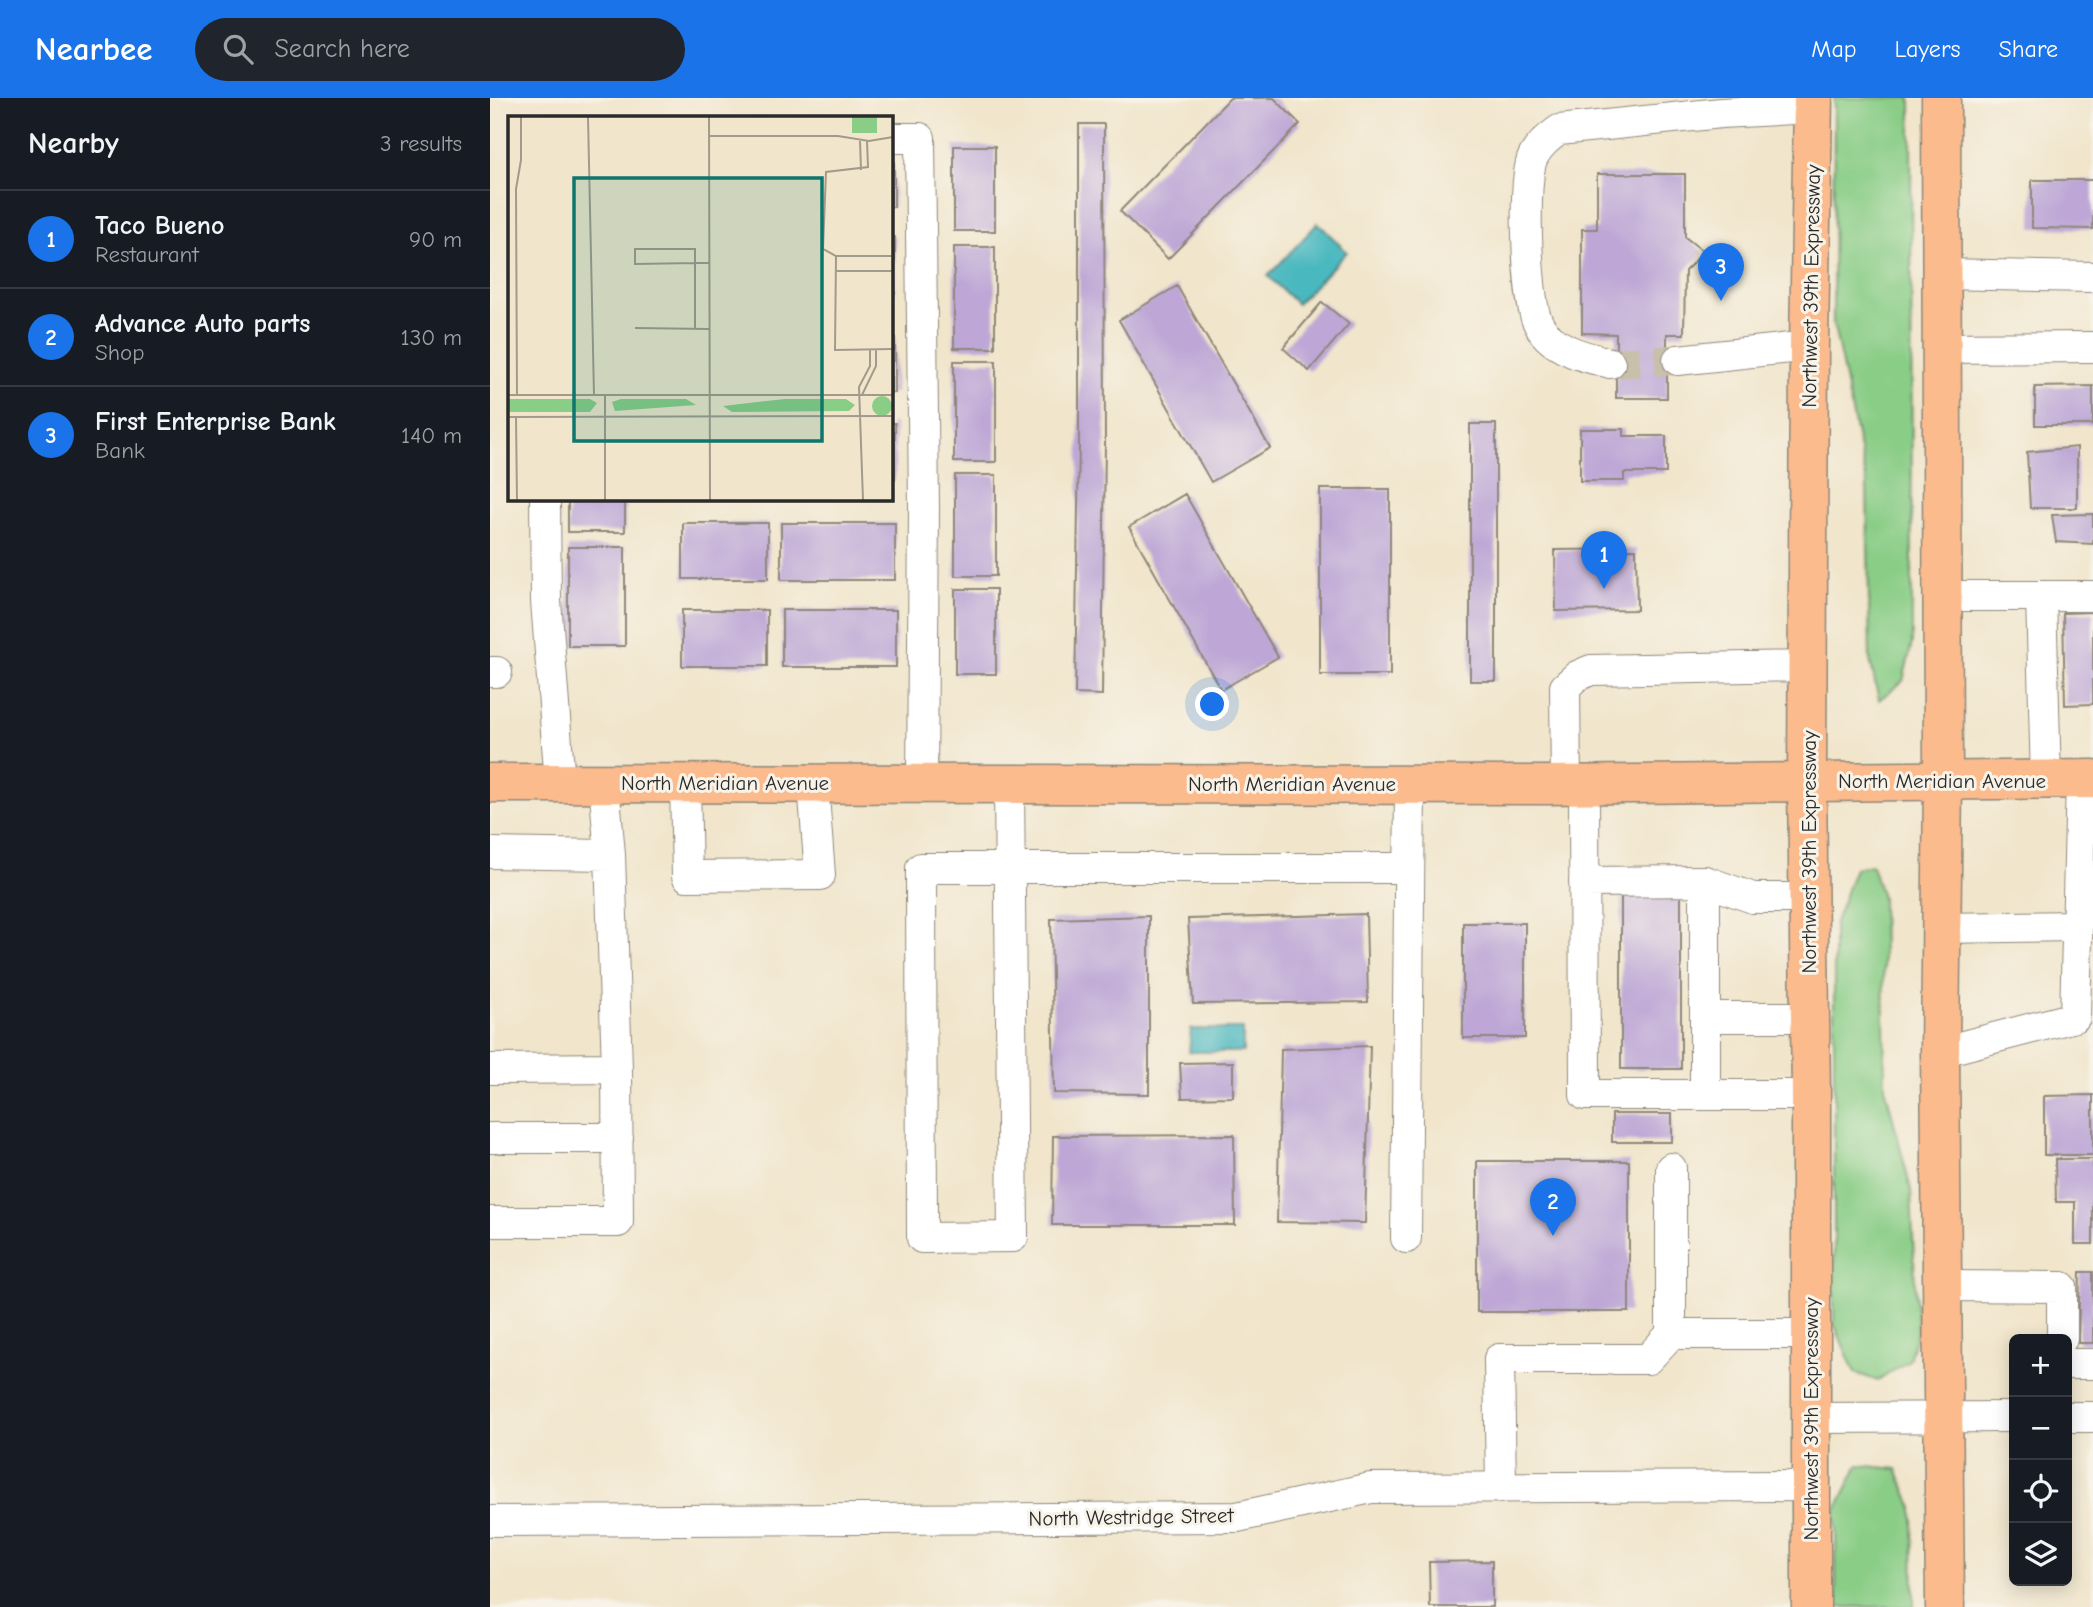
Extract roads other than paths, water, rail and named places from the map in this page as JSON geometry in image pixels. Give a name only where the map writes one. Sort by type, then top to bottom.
[{"type":"main road","points":[[1941,98],[1940,1052],[1945,1607]]},
{"type":"main road","name":"Northwest 39th Expressway","points":[[1811,1607],[1811,1095],[1807,782],[1813,103]]},
{"type":"main road","name":"North Meridian Avenue","points":[[490,783],[1575,784],[2073,780]]},
{"type":"street","points":[[1610,363],[1571,353],[1546,335],[1536,319],[1529,288],[1528,191],[1532,158],[1545,140],[1559,130],[1813,103]]},
{"type":"street","points":[[892,138],[920,138],[924,508],[922,783]]},
{"type":"street","points":[[1941,274],[2093,277]]},
{"type":"street","points":[[1678,360],[1810,346]]},
{"type":"street","points":[[1941,348],[2093,347]]},
{"type":"street","points":[[545,500],[547,601],[560,783]]},
{"type":"street","points":[[1942,596],[2093,596]]},
{"type":"street","points":[[1940,1052],[2074,1017],[2077,926],[2073,780],[2041,596]]},
{"type":"street","points":[[1808,666],[1591,670],[1577,676],[1565,687],[1584,883],[1585,1095],[1811,1095]]},
{"type":"street","points":[[490,1222],[618,1222],[617,1068],[610,855],[604,783]]},
{"type":"street","points":[[685,783],[687,876],[820,875],[813,783]]},
{"type":"street","points":[[1009,783],[1010,868],[1013,1237],[922,1238],[921,868],[1010,868],[1409,868]]},
{"type":"street","points":[[1406,1238],[1410,784]]},
{"type":"street","points":[[490,853],[610,855]]},
{"type":"street","points":[[1584,883],[1705,881],[1753,898],[1808,898]]},
{"type":"street","points":[[1705,881],[1705,1095]]},
{"type":"street","points":[[1941,928],[2077,926]]},
{"type":"street","points":[[1706,1017],[1810,1017]]},
{"type":"street","points":[[490,1069],[617,1068]]},
{"type":"street","points":[[490,1138],[618,1138]]},
{"type":"street","points":[[1501,1488],[1499,1359],[1648,1359],[1671,1334],[1671,1168]]},
{"type":"street","points":[[1942,1286],[2062,1287],[2062,1334]]},
{"type":"street","points":[[1671,1334],[1811,1334]]},
{"type":"street","points":[[2072,1364],[2093,1364]]},
{"type":"street","points":[[1810,1418],[2009,1417]]},
{"type":"street","points":[[2072,1417],[2093,1417]]},
{"type":"street","name":"North Westridge Street","points":[[490,1521],[1237,1517],[1371,1488],[1811,1486]]},
{"type":"water","points":[[1318,223],[1347,252],[1297,304],[1268,276]]},
{"type":"water","points":[[1191,1029],[1243,1029],[1243,1052],[1189,1052]]},
{"type":"tunnel","points":[[1610,363],[1678,360]]},
{"type":"place","name":"First Enterprise Bank","points":[[1721,301]]},
{"type":"place","name":"Taco Bueno","points":[[1604,589]]},
{"type":"place","name":"Advance Auto parts","points":[[1553,1236]]}]
